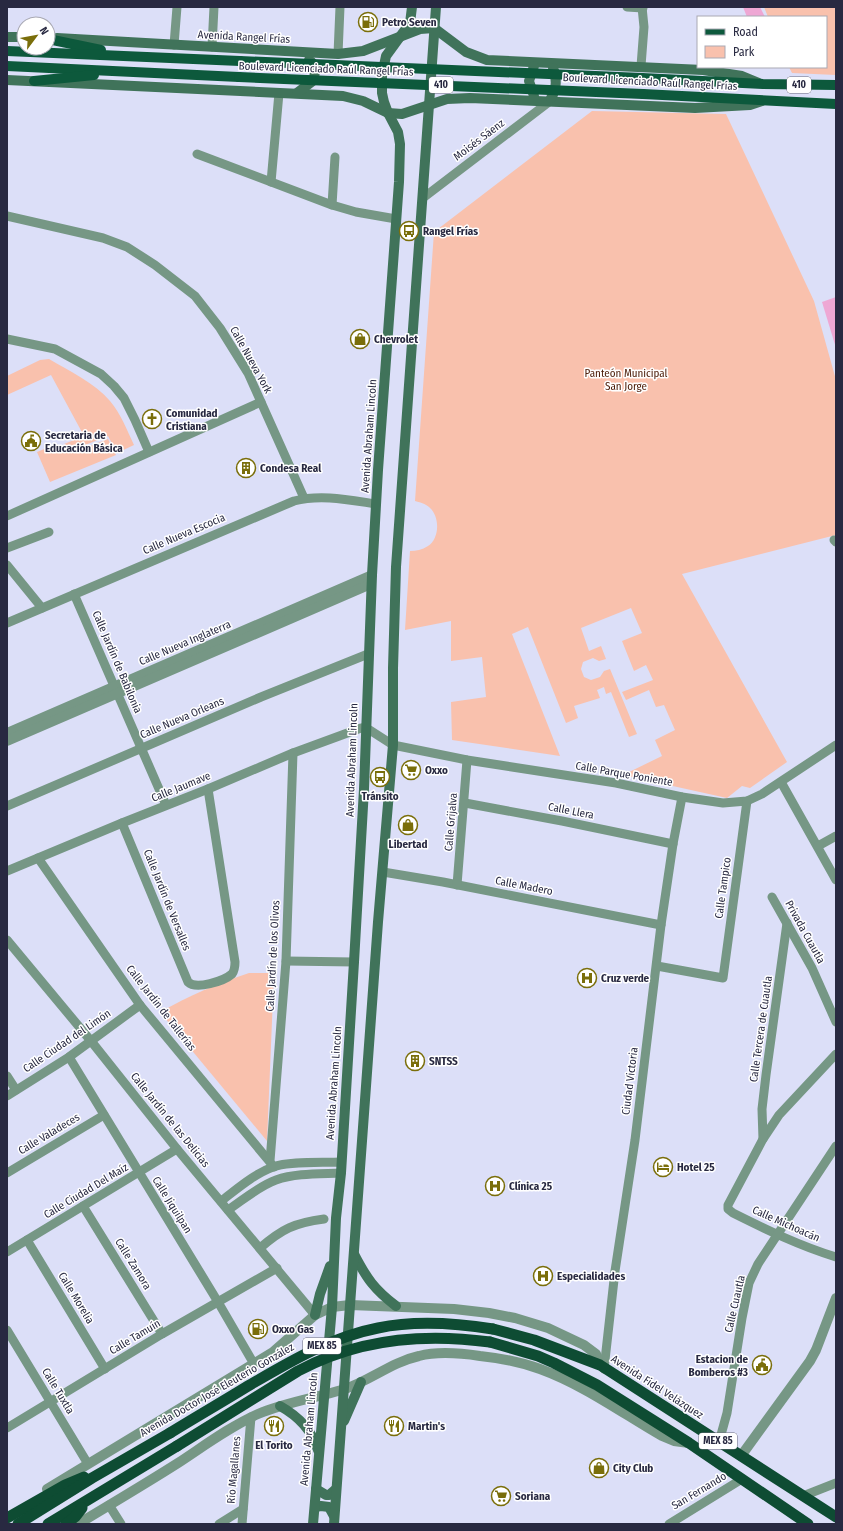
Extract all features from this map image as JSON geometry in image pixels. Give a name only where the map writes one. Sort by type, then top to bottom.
[{"type":"highway","name":"Avenida Doctor José Eleuterio González","points":[[18,1524],[92,1478],[292,1360],[319,1347],[367,1330],[399,1324],[426,1322],[470,1325],[493,1329]]},
{"type":"highway","name":"Avenida Fidel Velázquez","points":[[493,1329],[534,1340],[602,1367],[836,1517]]},
{"type":"highway","name":"MEX 85","points":[[48,1524],[311,1364],[338,1353],[372,1344],[406,1339],[455,1338],[490,1342],[554,1362],[618,1398],[690,1443],[808,1524]]},
{"type":"highway","points":[[7,1518],[72,1482],[84,1478],[92,1478]]},
{"type":"highway","points":[[66,1524],[75,1517],[84,1503]]},
{"type":"main road","name":"Avenida Abraham Lincoln","points":[[313,1524],[332,1307],[334,1254],[341,1173],[364,789],[371,580],[399,182],[400,144],[395,126],[388,113],[382,93],[382,75],[386,56],[410,23],[412,7]]},
{"type":"main road","points":[[334,1520],[382,872],[393,745],[393,668],[396,567],[436,7]]},
{"type":"main road","name":"Avenida Rangel Frías","points":[[56,38],[333,54],[363,51],[420,29],[434,28]]},
{"type":"main road","points":[[434,28],[466,52],[487,60],[642,66],[718,71],[742,76],[762,84]]},
{"type":"main road","points":[[56,40],[128,56]]},
{"type":"main road","name":"Boulevard Licenciado Raúl Rangel Frías","points":[[7,51],[762,84],[836,85]]},
{"type":"main road","points":[[296,52],[312,62],[314,67],[313,81],[297,93]]},
{"type":"main road","points":[[325,95],[320,86],[319,64],[333,54]]},
{"type":"main road","points":[[538,62],[533,67],[529,81],[534,95],[545,102]]},
{"type":"main road","points":[[545,102],[555,93],[556,80],[554,70],[550,62]]},
{"type":"main road","name":"Boulevard Licenciado Raúl Rangel Frías","points":[[7,66],[836,104]]},
{"type":"main road","points":[[34,81],[131,72]]},
{"type":"main road","points":[[7,80],[297,93],[353,97],[388,113],[402,114],[420,109],[428,104],[446,100],[470,98],[695,108],[750,104],[766,100]]},
{"type":"main road","points":[[315,1315],[320,1294],[334,1254]]},
{"type":"main road","points":[[354,1254],[367,1278],[379,1292],[396,1306]]},
{"type":"main road","points":[[341,1428],[361,1382]]},
{"type":"main road","points":[[280,1406],[290,1412],[306,1427],[315,1442],[319,1456]]},
{"type":"main road","points":[[316,1489],[326,1495],[336,1489]]},
{"type":"main road","points":[[315,1507],[328,1507],[334,1520]]},
{"type":"street","points":[[174,45],[177,7]]},
{"type":"street","points":[[212,47],[214,7]]},
{"type":"street","points":[[333,54],[340,7]]},
{"type":"street","points":[[627,7],[642,7],[644,21],[642,66]]},
{"type":"street","points":[[271,182],[279,93]]},
{"type":"street","name":"Moisés Sáenz","points":[[423,198],[545,102]]},
{"type":"street","points":[[197,154],[332,205],[356,212],[396,219]]},
{"type":"street","points":[[332,205],[335,157]]},
{"type":"street","name":"Calle Nueva York","points":[[7,216],[103,238],[127,248],[155,265],[195,296],[220,328],[248,372],[304,498]]},
{"type":"street","points":[[7,339],[55,349],[101,374],[124,398],[136,420],[149,452]]},
{"type":"street","points":[[7,516],[261,402]]},
{"type":"street","name":"Calle Nueva Escocia","points":[[7,623],[276,508],[304,498],[336,498],[376,504]]},
{"type":"street","points":[[7,548],[50,532]]},
{"type":"street","points":[[7,564],[42,608]]},
{"type":"street","name":"Calle Nueva Inglaterra","points":[[7,733],[115,690],[371,580]]},
{"type":"street","name":"Calle Jardín de Babilonia","points":[[74,594],[166,805]]},
{"type":"street","name":"Calle Nueva Orleans","points":[[7,806],[261,697],[368,654]]},
{"type":"street","name":"Calle Nueva Inglaterra","points":[[7,741],[115,690]]},
{"type":"street","points":[[365,727],[393,745]]},
{"type":"street","name":"Calle Jaumave","points":[[7,871],[166,805],[208,790],[292,753],[349,731],[365,727]]},
{"type":"street","name":"Calle Parque Poniente","points":[[393,745],[467,760],[616,783],[682,797],[723,803],[747,801],[781,782],[836,746]]},
{"type":"street","name":"Calle Jardín de los Olivos","points":[[272,1164],[286,961],[292,753]]},
{"type":"street","name":"Calle Grijalva","points":[[457,885],[465,803],[467,760]]},
{"type":"street","points":[[781,782],[836,880]]},
{"type":"street","name":"Calle Jardín de Versalles","points":[[122,823],[183,972],[191,984],[199,986],[228,977],[234,970],[236,962],[208,790]]},
{"type":"street","name":"Ciudad Victoria","points":[[602,1367],[635,1140],[661,925],[673,844],[682,797]]},
{"type":"street","name":"Calle Tampico","points":[[657,966],[724,978],[747,801]]},
{"type":"street","name":"Calle Llera","points":[[465,803],[673,844]]},
{"type":"street","points":[[818,846],[836,836]]},
{"type":"street","name":"Calle Jardín de Tallerías","points":[[38,858],[140,1005],[272,1164]]},
{"type":"street","name":"Calle Madero","points":[[382,872],[457,885],[661,925]]},
{"type":"street","name":"Privada Cuautla","points":[[772,897],[812,968],[836,1022]]},
{"type":"street","name":"Calle Tercera de Cuautla","points":[[763,1139],[762,1109],[787,923]]},
{"type":"street","name":"Calle Jardín de las Delicias","points":[[7,940],[91,1041],[177,1149],[315,1315]]},
{"type":"street","points":[[286,961],[354,962]]},
{"type":"street","name":"Calle Ciudad del Limón","points":[[7,1096],[69,1058],[140,1005]]},
{"type":"street","points":[[763,1139],[779,1115],[836,1054]]},
{"type":"street","name":"Calle Jiquilpan","points":[[69,1058],[218,1302],[254,1364]]},
{"type":"street","points":[[7,1076],[16,1090]]},
{"type":"street","name":"Calle Valadeces","points":[[7,1173],[104,1115]]},
{"type":"street","name":"Calle Michoacán","points":[[763,1139],[728,1202],[728,1209],[776,1235],[836,1257]]},
{"type":"street","name":"Calle Cuautla","points":[[719,1442],[727,1413],[742,1318],[750,1283],[758,1264],[776,1235],[836,1146]]},
{"type":"street","name":"Calle Ciudad Del Maíz","points":[[7,1252],[177,1149]]},
{"type":"street","points":[[221,1201],[272,1164],[341,1162]]},
{"type":"street","points":[[298,1176],[299,1164]]},
{"type":"street","points":[[228,1210],[260,1188],[276,1180],[298,1176],[341,1173]]},
{"type":"street","points":[[254,1178],[260,1188]]},
{"type":"street","name":"Calle Zamora","points":[[83,1206],[162,1334]]},
{"type":"street","points":[[260,1248],[279,1233],[295,1225],[303,1222],[324,1219]]},
{"type":"street","name":"Calle Morelia","points":[[27,1240],[105,1368]]},
{"type":"street","name":"Calle Tamuín","points":[[7,1428],[162,1334],[277,1268]]},
{"type":"street","points":[[741,1456],[810,1361],[816,1350],[836,1298]]},
{"type":"street","points":[[7,1514],[273,1352],[315,1315],[332,1307],[350,1305],[396,1306],[467,1310],[531,1322],[548,1328],[584,1345],[596,1354],[602,1367]]},
{"type":"street","name":"Calle Tuxtla","points":[[7,1330],[88,1464]]},
{"type":"street","points":[[78,1524],[250,1417],[280,1406],[344,1389],[361,1382],[394,1364],[420,1355],[456,1353],[491,1357],[540,1369],[565,1379],[662,1436],[674,1441],[690,1443]]},
{"type":"street","name":"Río Magallanes","points":[[242,1524],[250,1417]]},
{"type":"street","name":"San Fernando","points":[[669,1524],[742,1479]]},
{"type":"street","points":[[803,1496],[836,1483]]},
{"type":"street","points":[[109,1505],[120,1524]]},
{"type":"street","points":[[219,1524],[243,1509]]},
{"type":"green space","points":[[764,7],[836,7],[836,75],[792,73],[790,68],[827,68],[827,16],[768,16]]},
{"type":"green space","name":"Panteón Municipal San Jorge","points":[[592,111],[726,114],[814,301],[836,380],[836,535],[682,574],[787,762],[750,788],[742,786],[727,798],[623,775],[662,756],[655,740],[675,730],[664,705],[656,707],[649,690],[626,700],[622,692],[653,680],[646,665],[634,671],[622,641],[642,633],[631,608],[581,628],[589,651],[601,646],[606,659],[599,661],[593,658],[583,662],[581,669],[584,677],[591,680],[600,677],[604,671],[610,669],[637,734],[629,737],[611,692],[606,694],[604,687],[597,690],[600,698],[574,706],[578,718],[566,723],[528,627],[512,634],[560,756],[452,740],[451,702],[486,697],[482,657],[451,661],[451,621],[405,630],[410,551],[419,550],[428,546],[435,538],[437,527],[437,521],[433,511],[426,505],[415,501],[434,232]]},
{"type":"green space","points":[[49,359],[97,389],[110,401],[124,422],[134,445],[117,453],[108,436],[75,449],[64,444],[84,436],[51,375],[7,395],[7,376],[40,360]]},
{"type":"green space","points":[[108,439],[116,455],[50,482],[37,452],[56,444],[75,452]]},
{"type":"green space","points":[[249,973],[274,973],[267,1141],[160,1012],[204,990]]},
{"type":"shaded area","points":[[743,7],[760,7],[764,16],[747,16]]},
{"type":"shaded area","points":[[836,297],[836,348],[822,302]]},
{"type":"place","name":"Petro Seven","points":[[368,22]]},
{"type":"place","name":"Rangel Frías","points":[[409,231]]},
{"type":"place","name":"Chevrolet","points":[[360,339]]},
{"type":"place","name":"Comunidad Cristiana","points":[[152,419]]},
{"type":"place","name":"Secretaria de Educación Básica","points":[[31,441]]},
{"type":"place","name":"Condesa Real","points":[[246,468]]},
{"type":"place","name":"Oxxo","points":[[411,770]]},
{"type":"place","name":"Tránsito","points":[[380,777]]},
{"type":"place","name":"Libertad","points":[[408,825]]},
{"type":"place","name":"Cruz verde","points":[[587,978]]},
{"type":"place","name":"SNTSS","points":[[415,1061]]},
{"type":"place","name":"Hotel 25","points":[[663,1167]]},
{"type":"place","name":"Clínica 25","points":[[495,1186]]},
{"type":"place","name":"Especialidades","points":[[543,1276]]},
{"type":"place","name":"Oxxo Gas","points":[[258,1329]]},
{"type":"place","name":"Estacion de Bomberos #3","points":[[762,1365]]},
{"type":"place","name":"El Torito","points":[[274,1426]]},
{"type":"place","name":"Martin's","points":[[394,1426]]},
{"type":"place","name":"City Club","points":[[599,1468]]},
{"type":"place","name":"Soriana","points":[[501,1496]]}]
